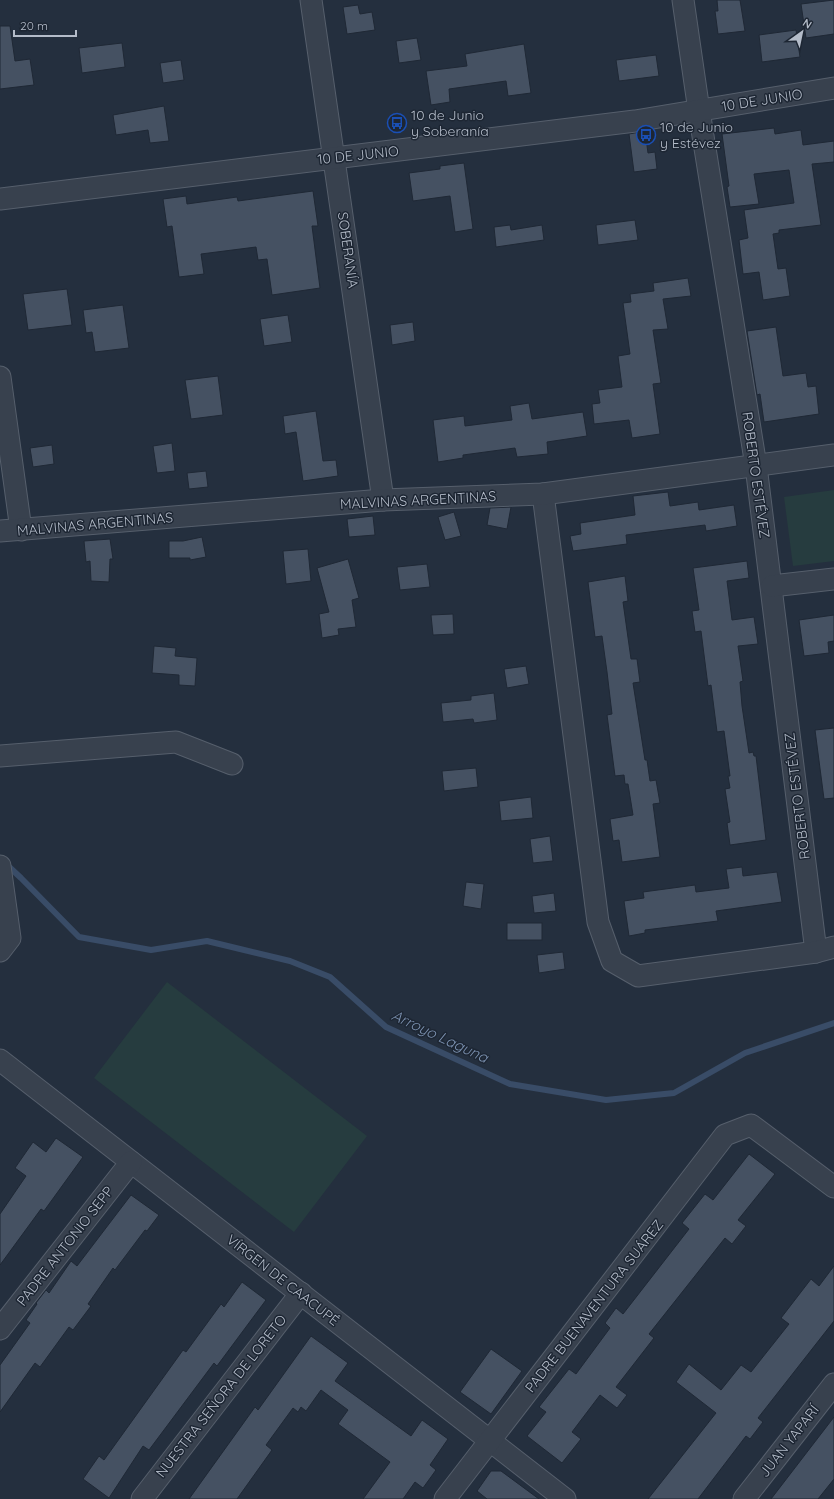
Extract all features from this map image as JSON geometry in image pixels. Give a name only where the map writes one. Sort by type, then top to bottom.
[{"type":"street","name":"SOBERANÍA","points":[[311,0],[335,157],[383,500]]},
{"type":"street","name":"ROBERTO ESTÉVEZ","points":[[683,0],[699,111],[756,466],[825,949]]},
{"type":"street","name":"10 DE JUNIO","points":[[0,199],[635,120],[699,111],[834,88]]},
{"type":"street","points":[[0,377],[20,530]]},
{"type":"street","name":"MALVINAS ARGENTINAS","points":[[0,531],[383,500],[543,494],[834,455]]},
{"type":"street","points":[[543,494],[598,922],[612,961],[638,976],[825,949]]},
{"type":"street","points":[[772,586],[834,579]]},
{"type":"street","points":[[0,756],[176,742],[232,764]]},
{"type":"street","points":[[0,951],[10,938],[1,873]]},
{"type":"street","name":"VÍRGEN DE CAACUPÉ","points":[[0,1060],[565,1499]]},
{"type":"street","name":"PADRE BUENAVENTURA SUÁREZ","points":[[445,1499],[726,1135],[752,1125],[834,1187]]},
{"type":"street","name":"PADRE ANTONIO SEPP","points":[[0,1330],[131,1162]]},
{"type":"street","name":"NUESTRA SEÑORA DE LORETO","points":[[142,1499],[301,1293]]},
{"type":"street","name":"JUAN YAPARÍ","points":[[744,1499],[834,1384]]},
{"type":"green space","points":[[834,490],[834,561],[793,566],[784,497]]},
{"type":"green space","points":[[167,982],[367,1136],[294,1232],[94,1078]]},
{"type":"building","points":[[717,0],[740,0],[745,31],[718,34],[715,11],[718,11]]},
{"type":"building","points":[[834,0],[834,34],[806,38],[801,4]]},
{"type":"building","points":[[358,5],[360,14],[372,12],[375,30],[347,34],[343,7]]},
{"type":"building","points":[[0,26],[10,26],[15,61],[30,59],[34,85],[0,89]]},
{"type":"building","points":[[796,30],[800,57],[762,62],[759,35]]},
{"type":"building","points":[[417,38],[421,60],[399,63],[396,41]]},
{"type":"building","points":[[122,43],[125,67],[82,73],[79,48]]},
{"type":"building","points":[[524,44],[531,93],[508,96],[506,81],[449,89],[450,102],[431,105],[426,71],[467,66],[465,54]]},
{"type":"building","points":[[656,55],[659,76],[619,81],[616,60]]},
{"type":"building","points":[[181,60],[184,80],[163,83],[160,63]]},
{"type":"building","points":[[164,106],[169,141],[150,143],[148,130],[116,135],[113,115]]},
{"type":"building","points":[[774,128],[775,134],[801,130],[803,145],[834,141],[834,162],[812,164],[821,225],[779,230],[779,233],[773,234],[778,269],[786,268],[790,296],[763,300],[759,272],[743,274],[739,240],[748,238],[744,210],[794,203],[789,170],[754,174],[759,204],[730,207],[727,187],[729,186],[722,134]]},
{"type":"building","points":[[645,131],[648,153],[655,152],[657,169],[634,172],[629,134]]},
{"type":"building","points":[[464,163],[473,229],[455,232],[450,196],[413,201],[409,173],[440,169],[440,166]]},
{"type":"building","points":[[313,191],[318,226],[312,226],[320,288],[272,295],[267,259],[258,260],[256,247],[201,254],[204,274],[179,277],[172,226],[167,227],[163,199],[186,196],[187,204],[237,197],[238,201]]},
{"type":"building","points":[[635,220],[638,240],[598,245],[596,225]]},
{"type":"building","points":[[510,225],[511,230],[542,225],[544,240],[496,247],[494,227]]},
{"type":"building","points":[[688,278],[691,296],[663,299],[668,329],[653,330],[661,383],[653,384],[660,434],[632,438],[629,420],[594,424],[592,404],[600,403],[598,390],[622,387],[618,356],[630,354],[623,303],[631,302],[630,294],[654,291],[653,283]]},
{"type":"building","points":[[67,289],[72,325],[28,330],[23,294]]},
{"type":"building","points":[[123,305],[129,348],[95,352],[92,332],[86,333],[83,310]]},
{"type":"building","points":[[288,315],[292,342],[264,346],[260,319]]},
{"type":"building","points":[[413,322],[415,341],[392,345],[390,325]]},
{"type":"building","points":[[776,327],[783,376],[806,373],[808,387],[816,386],[819,414],[764,422],[760,394],[757,395],[747,331]]},
{"type":"building","points":[[218,376],[223,415],[191,419],[185,380]]},
{"type":"building","points":[[529,403],[532,419],[583,412],[587,436],[547,442],[548,454],[517,457],[515,448],[463,455],[463,458],[438,462],[433,420],[464,416],[465,426],[512,420],[510,406]]},
{"type":"building","points":[[316,411],[323,461],[336,460],[338,476],[303,481],[296,432],[285,434],[283,416]]},
{"type":"building","points":[[172,443],[175,471],[157,473],[153,446]]},
{"type":"building","points":[[52,445],[54,464],[33,467],[30,448]]},
{"type":"building","points":[[206,471],[208,487],[189,489],[187,473]]},
{"type":"building","points":[[668,492],[670,506],[698,502],[699,510],[734,505],[737,526],[706,531],[705,525],[626,535],[627,544],[573,551],[570,536],[581,534],[580,523],[635,515],[633,496]]},
{"type":"building","points":[[511,507],[507,529],[487,525],[490,508]]},
{"type":"building","points":[[454,512],[461,536],[445,540],[438,517]]},
{"type":"building","points":[[373,516],[375,535],[349,537],[347,519]]},
{"type":"building","points":[[202,537],[206,557],[190,560],[190,558],[169,558],[169,541],[183,541]]},
{"type":"building","points":[[110,539],[113,559],[110,559],[109,582],[91,581],[90,561],[86,562],[84,541]]},
{"type":"building","points":[[308,549],[311,581],[286,584],[283,551]]},
{"type":"building","points":[[348,559],[359,598],[352,600],[356,627],[338,629],[339,635],[322,638],[319,614],[329,612],[317,568]]},
{"type":"building","points":[[747,561],[749,578],[727,581],[732,620],[754,617],[758,644],[738,646],[743,681],[740,682],[742,706],[749,753],[753,752],[754,756],[756,756],[766,840],[730,845],[727,823],[730,822],[725,789],[730,788],[728,776],[730,776],[724,731],[717,732],[711,685],[708,686],[701,631],[695,632],[692,611],[699,610],[693,568]]},
{"type":"building","points":[[427,564],[430,587],[400,590],[397,567]]},
{"type":"building","points":[[625,576],[628,601],[623,602],[631,659],[637,659],[640,682],[633,683],[645,760],[647,760],[650,781],[656,780],[660,803],[653,804],[660,857],[622,862],[619,840],[613,841],[610,819],[633,815],[628,784],[625,784],[624,775],[615,776],[607,715],[612,714],[602,636],[595,637],[588,582]]},
{"type":"building","points":[[453,614],[454,634],[433,635],[431,615]]},
{"type":"building","points":[[834,615],[834,641],[828,642],[829,653],[804,656],[799,620]]},
{"type":"building","points":[[154,646],[176,648],[175,656],[197,658],[195,686],[179,685],[179,675],[152,673]]},
{"type":"building","points":[[526,666],[529,684],[507,688],[504,669]]},
{"type":"building","points":[[494,693],[497,720],[474,723],[473,719],[443,722],[441,703],[471,700],[471,696]]},
{"type":"building","points":[[834,728],[834,798],[824,799],[815,730]]},
{"type":"building","points":[[476,768],[478,787],[444,791],[442,771]]},
{"type":"building","points":[[531,797],[533,818],[501,821],[499,801]]},
{"type":"building","points":[[550,836],[553,861],[533,863],[530,839]]},
{"type":"building","points":[[742,867],[743,876],[777,872],[782,902],[716,911],[718,921],[645,930],[645,933],[629,936],[624,901],[644,898],[643,892],[695,885],[696,892],[729,888],[726,869]]},
{"type":"building","points":[[466,882],[484,884],[481,909],[463,906]]},
{"type":"building","points":[[554,893],[556,911],[534,913],[532,896]]},
{"type":"building","points":[[507,923],[542,923],[542,940],[507,940]]},
{"type":"building","points":[[563,952],[565,969],[539,973],[537,955]]},
{"type":"building","points":[[56,1138],[83,1157],[44,1211],[41,1209],[0,1265],[0,1214],[26,1176],[15,1168],[33,1142],[46,1152]]},
{"type":"building","points":[[749,1154],[775,1174],[738,1220],[746,1226],[732,1244],[725,1238],[649,1334],[654,1338],[616,1387],[627,1395],[617,1408],[600,1395],[572,1432],[581,1439],[562,1463],[527,1436],[546,1412],[539,1407],[569,1369],[576,1374],[610,1328],[605,1323],[616,1308],[623,1314],[689,1229],[682,1223],[705,1194],[713,1200]]},
{"type":"building","points":[[131,1195],[159,1215],[147,1231],[145,1230],[115,1270],[113,1268],[88,1304],[91,1306],[73,1330],[69,1327],[40,1367],[35,1363],[0,1412],[0,1365],[30,1323],[26,1320],[37,1304],[36,1303],[46,1290],[49,1293],[71,1261],[77,1266]]},
{"type":"building","points":[[834,1266],[834,1321],[758,1418],[763,1422],[750,1439],[746,1436],[698,1499],[648,1499],[716,1413],[676,1382],[689,1364],[721,1390],[741,1365],[751,1372],[789,1324],[781,1318],[811,1279],[819,1286]]},
{"type":"building","points":[[242,1282],[266,1300],[217,1366],[214,1363],[149,1450],[143,1446],[109,1498],[83,1479],[99,1456],[104,1460],[183,1350],[186,1352],[221,1304],[224,1307]]},
{"type":"building","points":[[311,1336],[348,1363],[335,1381],[411,1436],[422,1420],[448,1439],[430,1465],[436,1470],[423,1488],[415,1482],[403,1499],[363,1499],[390,1462],[338,1424],[348,1410],[321,1390],[306,1411],[301,1407],[298,1412],[293,1408],[266,1445],[272,1450],[237,1499],[189,1499],[255,1407],[258,1410]]},
{"type":"building","points":[[491,1349],[522,1371],[491,1414],[460,1392]]},
{"type":"building","points":[[834,1417],[834,1479],[818,1499],[771,1499]]},
{"type":"building","points":[[491,1471],[501,1471],[539,1499],[487,1499],[477,1491]]},
{"type":"waterway","name":"Arroyo Laguna","points":[[6,864],[79,937],[151,950],[207,941],[290,961],[330,977],[386,1027],[510,1084],[606,1100],[674,1093],[745,1053],[834,1023]]},
{"type":"place","name":"10 de Junio y Soberanía","points":[[397,123]]},
{"type":"place","name":"10 de Junio y Estévez","points":[[646,135]]}]
